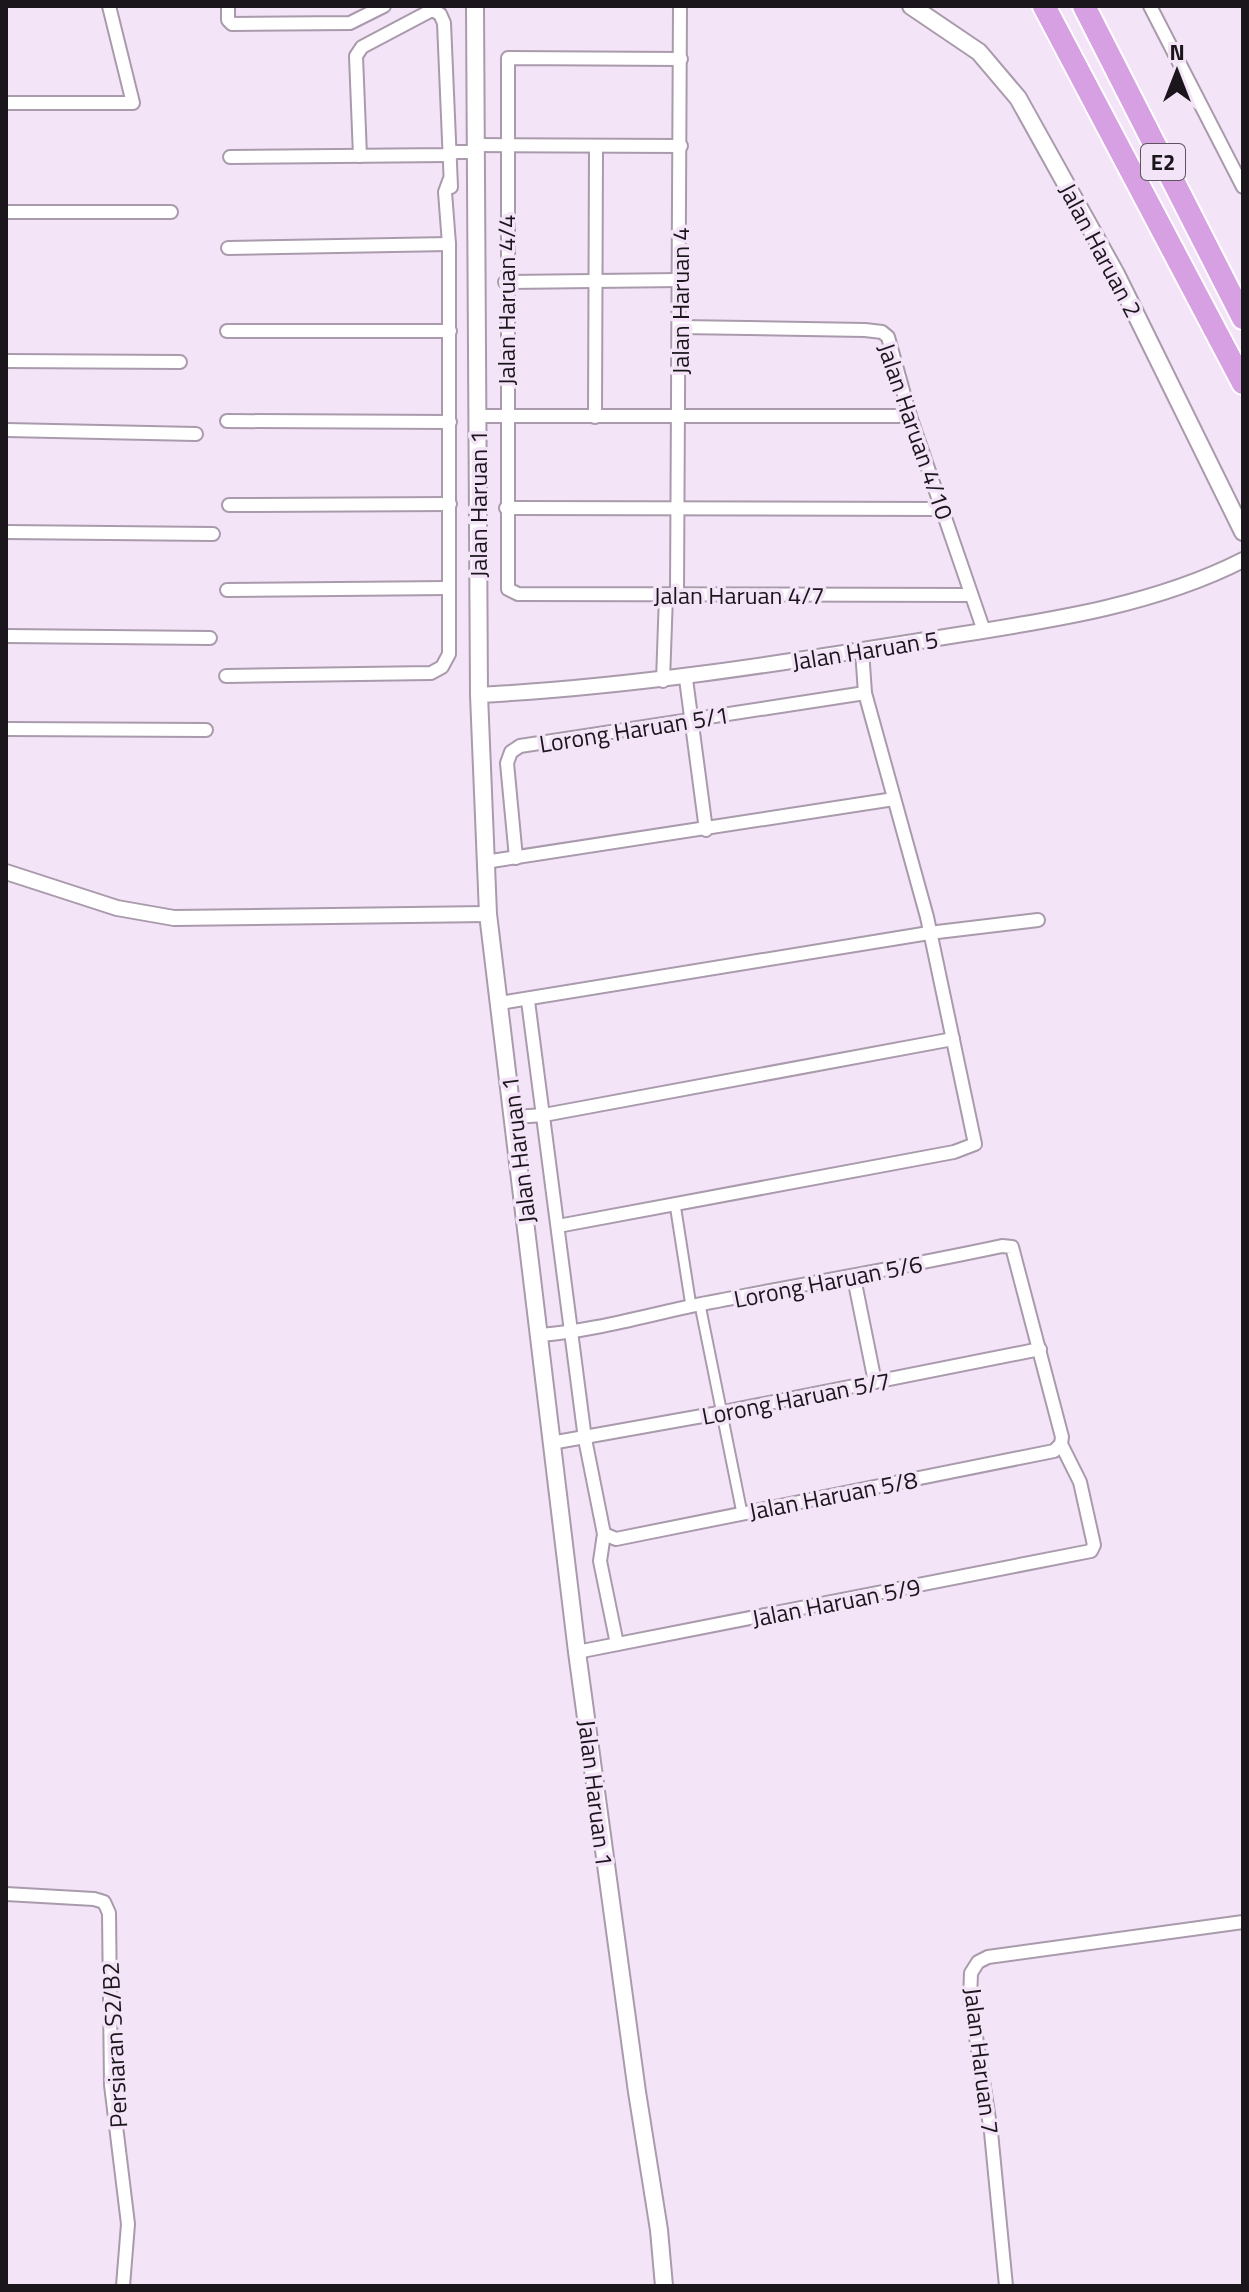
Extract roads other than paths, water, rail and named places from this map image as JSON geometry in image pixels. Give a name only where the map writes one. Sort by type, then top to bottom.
[{"type":"highway","name":"E2","points":[[1044,6],[1243,383]]},
{"type":"highway","name":"E2","points":[[1084,6],[1243,318]]},
{"type":"main road","name":"Jalan Haruan 1","points":[[475,6],[479,695],[488,914],[515,1117],[577,1652],[659,2230],[664,2286]]},
{"type":"main road","name":"Jalan Haruan 2","points":[[911,6],[979,52],[1018,98],[1116,274],[1243,532]]},
{"type":"street","points":[[6,103],[133,103],[109,6]]},
{"type":"street","points":[[228,6],[228,20],[232,24],[350,23],[384,6]]},
{"type":"street","name":"Jalan Haruan 4","points":[[663,681],[680,510],[680,6]]},
{"type":"street","points":[[1150,6],[1242,183]]},
{"type":"street","points":[[226,676],[431,673],[442,667],[449,654],[449,205],[453,192],[449,181],[444,23],[440,14],[432,10],[362,47],[356,56],[360,156]]},
{"type":"street","name":"Jalan Haruan 4/4","points":[[508,589],[505,282],[508,58],[681,59]]},
{"type":"street","points":[[230,157],[449,155],[456,160],[506,146],[681,146]]},
{"type":"street","points":[[595,417],[596,147]]},
{"type":"street","points":[[449,181],[476,181]]},
{"type":"street","points":[[6,212],[171,212]]},
{"type":"street","points":[[228,248],[449,244]]},
{"type":"street","points":[[505,282],[680,280]]},
{"type":"street","name":"Jalan Haruan 4/10","points":[[680,327],[882,332],[891,344],[910,416],[984,631]]},
{"type":"street","points":[[227,331],[450,331]]},
{"type":"street","points":[[6,361],[180,362]]},
{"type":"street","points":[[477,416],[910,416]]},
{"type":"street","points":[[227,421],[450,422]]},
{"type":"street","points":[[6,430],[196,434]]},
{"type":"street","points":[[229,505],[450,504]]},
{"type":"street","points":[[506,508],[942,509]]},
{"type":"street","points":[[6,532],[213,534]]},
{"type":"street","name":"Jalan Haruan 5","points":[[479,695],[686,679],[984,631],[1120,604],[1216,574],[1243,560]]},
{"type":"street","points":[[227,590],[449,588]]},
{"type":"street","name":"Jalan Haruan 4/7","points":[[508,589],[518,594],[971,595]]},
{"type":"street","points":[[6,636],[210,638]]},
{"type":"street","points":[[558,1226],[954,1152],[975,1144],[929,933],[865,693],[862,650]]},
{"type":"street","points":[[686,679],[706,830]]},
{"type":"street","name":"Lorong Haruan 5/1","points":[[516,858],[507,763],[511,752],[520,746],[865,693]]},
{"type":"street","points":[[6,729],[206,730]]},
{"type":"street","points":[[485,862],[894,799]]},
{"type":"street","points":[[6,872],[117,908],[174,918],[488,914]]},
{"type":"street","points":[[500,1003],[528,1001],[929,933],[1038,920]]},
{"type":"street","points":[[528,1001],[585,1439],[604,1534],[600,1561],[617,1644]]},
{"type":"street","points":[[515,1117],[544,1115],[953,1039]]},
{"type":"street","points":[[675,1204],[742,1513]]},
{"type":"street","name":"Lorong Haruan 5/6","points":[[540,1335],[571,1332],[854,1278],[1002,1246],[1012,1247],[1040,1349]]},
{"type":"street","points":[[854,1278],[875,1382]]},
{"type":"street","points":[[1040,1349],[1061,1444]]},
{"type":"street","name":"Lorong Haruan 5/7","points":[[551,1443],[585,1439],[1040,1349]]},
{"type":"street","name":"Jalan Haruan 5/8","points":[[604,1534],[616,1539],[1054,1451],[1061,1444]]},
{"type":"street","name":"Jalan Haruan 5/9","points":[[577,1652],[1094,1549],[1080,1482],[1061,1444]]},
{"type":"street","name":"Persiaran S2/B2","points":[[6,1894],[94,1899],[104,1902],[109,1913],[111,2085],[128,2224],[123,2286]]},
{"type":"street","name":"Jalan Haruan 7","points":[[1006,2286],[991,2132],[970,1999],[971,1973],[978,1962],[988,1957],[1243,1922]]}]
